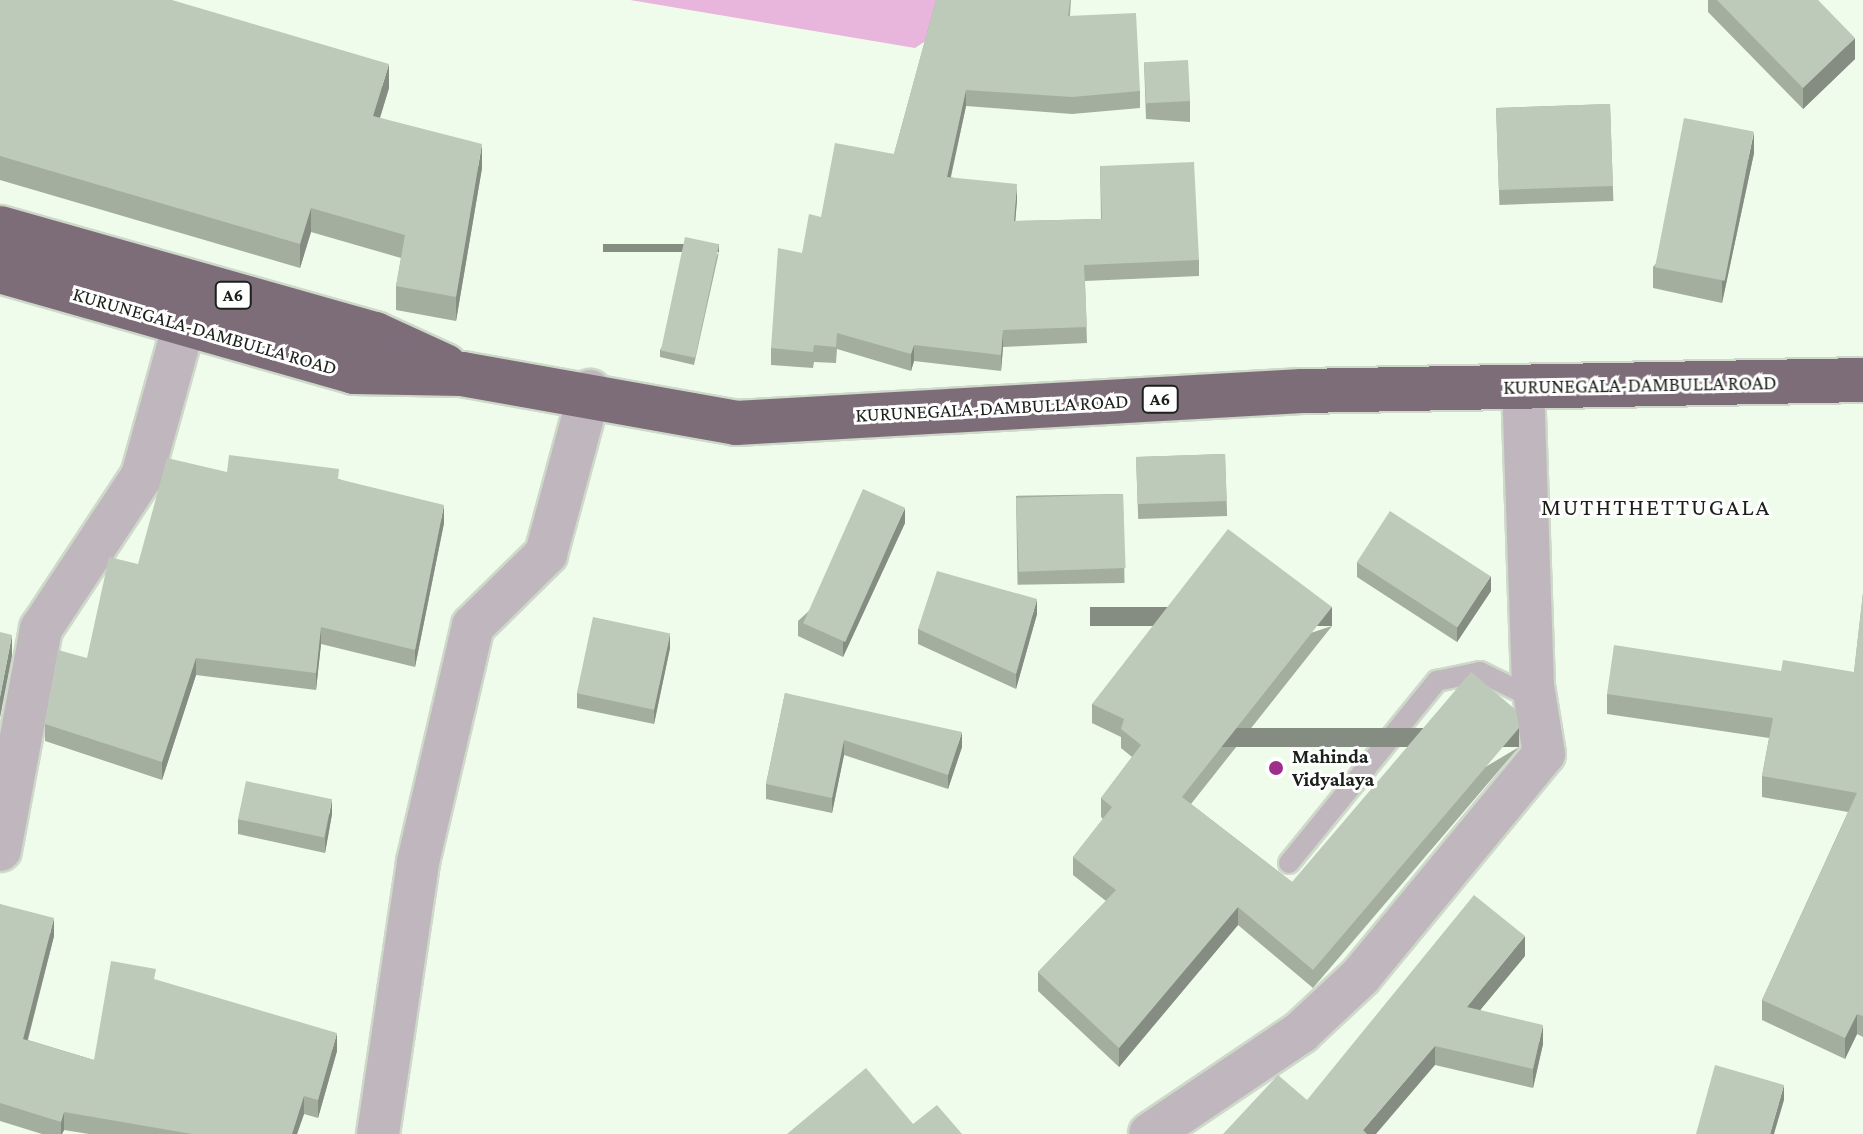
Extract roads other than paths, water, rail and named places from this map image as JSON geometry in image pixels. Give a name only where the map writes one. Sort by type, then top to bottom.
[{"type":"highway","name":"KURUNEGALA-DAMBULLA ROAD","points":[[0,228],[375,334],[462,374]]},
{"type":"highway","name":"KURUNEGALA-DAMBULLA ROAD","points":[[0,271],[354,372],[462,374],[590,391],[736,423],[1302,391],[1863,380]]},
{"type":"street","points":[[0,850],[41,629],[142,476],[184,325]]},
{"type":"street","points":[[1150,1134],[1301,1032],[1437,888],[1544,754],[1533,686],[1523,388]]},
{"type":"street","points":[[378,1134],[418,862],[473,626],[546,554],[590,391]]},
{"type":"lane","points":[[1289,863],[1437,681],[1480,672],[1521,692],[1533,686]]},
{"type":"place","name":"Mahinda Vidyalaya","points":[[1276,768]]},
{"type":"district","name":"MUTHTHETTUGALA","points":[[1656,507]]}]
